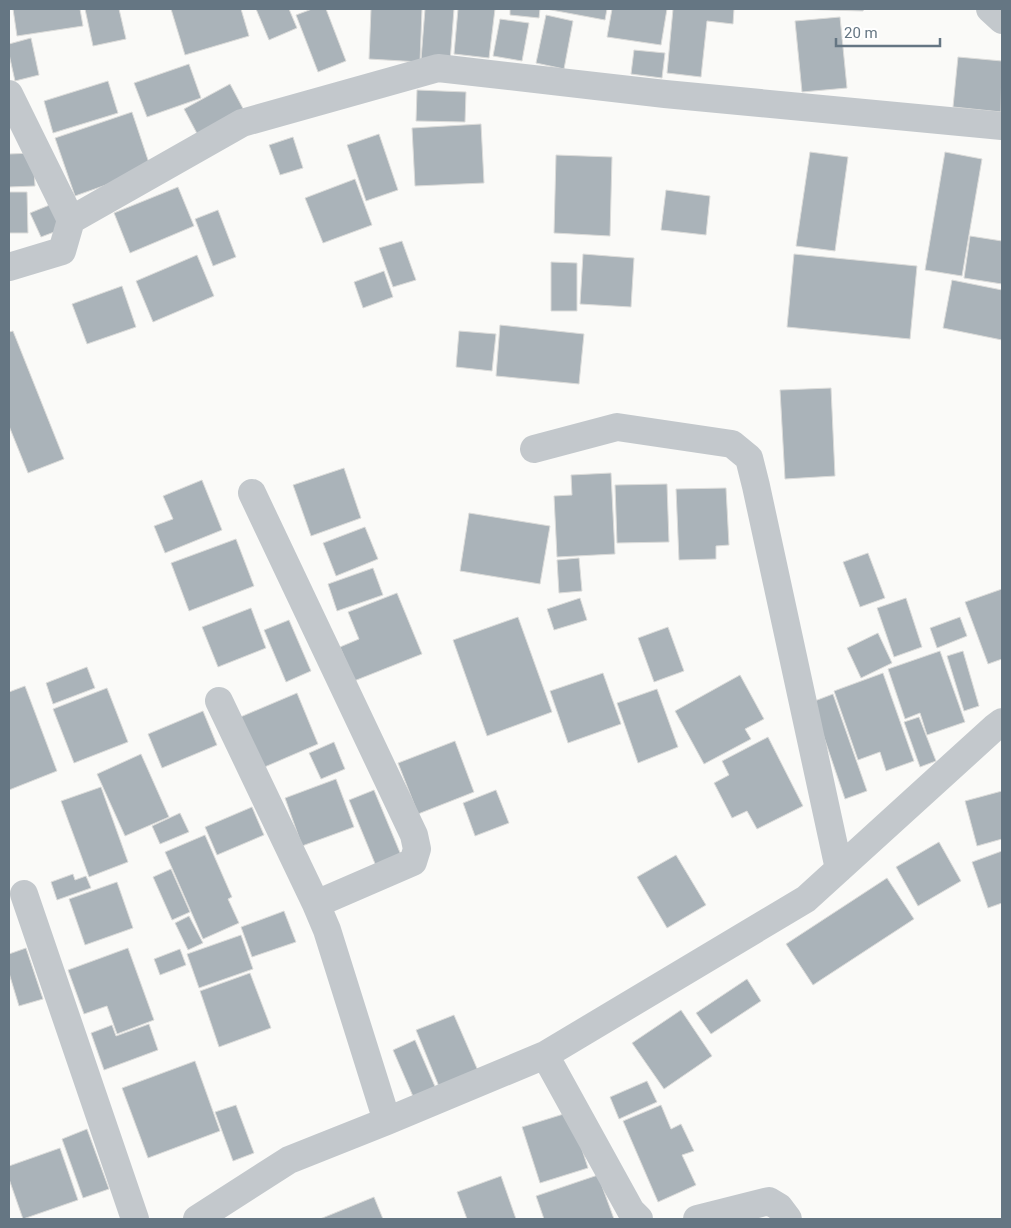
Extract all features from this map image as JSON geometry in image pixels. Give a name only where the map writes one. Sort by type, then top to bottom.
[{"type":"street","points":[[990,9],[1002,20]]},
{"type":"street","points":[[71,220],[242,123],[438,68],[655,93],[1002,126]]},
{"type":"street","points":[[9,94],[71,220],[62,251],[9,267]]},
{"type":"street","points":[[534,449],[617,428],[732,444],[748,458],[758,496],[839,869]]},
{"type":"street","points":[[252,493],[414,835],[417,850],[413,862],[316,904]]},
{"type":"street","points":[[219,701],[316,904],[387,1121]]},
{"type":"street","points":[[197,1219],[289,1160],[545,1055],[806,899],[1002,722]]},
{"type":"street","points":[[24,894],[135,1219]]},
{"type":"street","points":[[545,1055],[631,1211],[640,1219]]},
{"type":"street","points":[[697,1219],[769,1201],[779,1207],[788,1219]]},
{"type":"building","points":[[13,9],[80,9],[83,26],[17,36]]},
{"type":"building","points":[[85,9],[119,9],[126,39],[93,46]]},
{"type":"building","points":[[171,9],[241,9],[249,36],[185,55]]},
{"type":"building","points":[[256,9],[289,9],[297,28],[269,40]]},
{"type":"building","points":[[312,9],[326,9],[346,61],[318,72],[296,15]]},
{"type":"building","points":[[371,9],[422,9],[420,62],[369,59]]},
{"type":"building","points":[[425,9],[454,9],[450,62],[421,60]]},
{"type":"building","points":[[458,9],[495,9],[489,58],[454,54]]},
{"type":"building","points":[[510,9],[540,9],[539,18],[510,15]]},
{"type":"building","points":[[546,9],[607,9],[605,20]]},
{"type":"building","points":[[612,9],[667,9],[661,45],[607,37]]},
{"type":"building","points":[[673,9],[734,9],[733,24],[707,21],[701,77],[667,73]]},
{"type":"building","points":[[795,9],[864,9],[863,11]]},
{"type":"building","points":[[546,15],[573,21],[564,69],[536,63]]},
{"type":"building","points":[[840,17],[847,88],[802,92],[795,21]]},
{"type":"building","points":[[500,19],[529,23],[522,61],[493,56]]},
{"type":"building","points":[[31,38],[39,75],[15,81],[9,54],[9,44]]},
{"type":"building","points":[[634,50],[665,53],[662,78],[631,74]]},
{"type":"building","points":[[958,57],[1002,61],[1001,112],[953,107]]},
{"type":"building","points":[[189,64],[201,98],[147,117],[134,83]]},
{"type":"building","points":[[108,81],[118,113],[53,133],[44,101]]},
{"type":"building","points":[[230,84],[247,116],[201,141],[184,109]]},
{"type":"building","points":[[417,90],[466,92],[465,122],[416,121]]},
{"type":"building","points":[[132,112],[151,169],[75,196],[55,138]]},
{"type":"building","points":[[481,124],[484,183],[415,186],[412,128]]},
{"type":"building","points":[[379,134],[398,190],[366,201],[347,145]]},
{"type":"building","points":[[293,137],[303,168],[280,175],[269,145]]},
{"type":"building","points":[[810,152],[848,157],[835,251],[796,246]]},
{"type":"building","points":[[945,152],[982,159],[962,276],[925,270]]},
{"type":"building","points":[[33,153],[35,186],[9,187],[9,154]]},
{"type":"building","points":[[556,155],[612,157],[610,236],[554,233]]},
{"type":"building","points":[[355,179],[372,225],[323,243],[305,198]]},
{"type":"building","points":[[178,187],[194,226],[130,253],[114,213]]},
{"type":"building","points":[[666,190],[710,196],[706,235],[661,230]]},
{"type":"building","points":[[9,192],[27,192],[28,233],[9,233]]},
{"type":"building","points":[[52,204],[62,229],[41,237],[30,213]]},
{"type":"building","points":[[218,210],[236,257],[213,266],[195,219]]},
{"type":"building","points":[[970,236],[1002,241],[1002,284],[964,278]]},
{"type":"building","points":[[402,241],[416,280],[393,287],[379,248]]},
{"type":"building","points":[[583,254],[634,258],[631,307],[580,304]]},
{"type":"building","points":[[794,254],[917,266],[910,339],[787,327]]},
{"type":"building","points":[[197,255],[214,296],[153,322],[136,281]]},
{"type":"building","points":[[551,262],[577,263],[577,311],[551,311]]},
{"type":"building","points":[[384,271],[393,297],[363,308],[354,282]]},
{"type":"building","points":[[952,280],[1002,290],[1002,340],[943,328]]},
{"type":"building","points":[[122,286],[136,327],[87,344],[72,304]]},
{"type":"building","points":[[500,325],[584,334],[579,384],[496,376]]},
{"type":"building","points":[[13,331],[64,459],[28,473],[9,426],[9,332]]},
{"type":"building","points":[[459,331],[496,334],[492,371],[456,367]]},
{"type":"building","points":[[831,388],[835,476],[785,479],[780,390]]},
{"type":"building","points":[[344,468],[361,518],[311,536],[293,485]]},
{"type":"building","points":[[611,473],[615,554],[557,557],[554,496],[572,495],[571,475]]},
{"type":"building","points":[[202,480],[222,530],[165,553],[154,526],[173,519],[163,496]]},
{"type":"building","points":[[667,484],[669,542],[617,543],[615,485]]},
{"type":"building","points":[[726,488],[729,545],[716,546],[716,559],[679,560],[676,489]]},
{"type":"building","points":[[469,513],[550,526],[540,584],[460,571]]},
{"type":"building","points":[[365,527],[378,559],[336,576],[323,543]]},
{"type":"building","points":[[236,539],[254,586],[189,611],[171,563]]},
{"type":"building","points":[[868,553],[885,598],[860,607],[843,562]]},
{"type":"building","points":[[579,558],[582,591],[559,593],[557,560]]},
{"type":"building","points":[[373,568],[383,595],[337,611],[328,584]]},
{"type":"building","points":[[1002,589],[1002,659],[988,664],[965,602]]},
{"type":"building","points":[[397,593],[422,654],[354,681],[340,647],[359,639],[348,612]]},
{"type":"building","points":[[580,598],[587,620],[554,630],[547,609]]},
{"type":"building","points":[[906,598],[922,647],[894,657],[877,608]]},
{"type":"building","points":[[251,608],[266,648],[218,667],[202,627]]},
{"type":"building","points":[[518,617],[552,712],[487,736],[453,640]]},
{"type":"building","points":[[960,617],[967,636],[937,648],[930,628]]},
{"type":"building","points":[[289,620],[311,671],[286,682],[264,630]]},
{"type":"building","points":[[668,627],[684,671],[654,682],[638,638]]},
{"type":"building","points":[[878,633],[892,663],[861,678],[847,648]]},
{"type":"building","points":[[940,651],[965,722],[927,735],[920,713],[905,719],[888,669]]},
{"type":"building","points":[[963,651],[979,706],[964,711],[947,656]]},
{"type":"building","points":[[87,667],[95,688],[53,704],[46,683]]},
{"type":"building","points":[[603,673],[621,724],[568,743],[550,691]]},
{"type":"building","points":[[883,673],[914,761],[886,771],[880,752],[858,760],[834,691]]},
{"type":"building","points":[[740,675],[764,719],[745,729],[751,739],[704,764],[675,711]]},
{"type":"building","points":[[25,686],[57,771],[9,790],[9,692]]},
{"type":"building","points":[[107,688],[128,742],[74,763],[53,709]]},
{"type":"building","points":[[657,689],[678,747],[638,763],[617,703]]},
{"type":"building","points":[[297,693],[318,744],[260,769],[238,718]]},
{"type":"building","points":[[833,694],[867,791],[845,799],[812,702]]},
{"type":"building","points":[[203,711],[217,745],[162,768],[148,734]]},
{"type":"building","points":[[919,717],[936,761],[920,767],[904,722]]},
{"type":"building","points":[[768,737],[803,806],[757,829],[747,811],[732,818],[714,783],[729,775],[722,761]]},
{"type":"building","points":[[455,741],[474,792],[418,814],[398,763]]},
{"type":"building","points":[[334,742],[345,769],[321,779],[309,753]]},
{"type":"building","points":[[141,754],[169,817],[125,836],[97,774]]},
{"type":"building","points":[[336,779],[354,827],[302,846],[285,798]]},
{"type":"building","points":[[101,787],[128,862],[89,877],[61,801]]},
{"type":"building","points":[[374,790],[401,855],[376,866],[349,800]]},
{"type":"building","points":[[496,790],[509,823],[475,836],[463,803]]},
{"type":"building","points":[[1002,791],[1002,839],[977,846],[965,801]]},
{"type":"building","points":[[252,807],[264,835],[217,855],[205,827]]},
{"type":"building","points":[[180,813],[189,832],[160,844],[152,826]]},
{"type":"building","points":[[205,835],[232,897],[228,899],[239,923],[203,939],[165,852]]},
{"type":"building","points":[[939,842],[961,881],[918,906],[896,867]]},
{"type":"building","points":[[1002,851],[1002,903],[988,908],[972,862]]},
{"type":"building","points":[[676,855],[706,905],[667,928],[637,877]]},
{"type":"building","points":[[171,869],[190,912],[172,920],[153,877]]},
{"type":"building","points":[[73,874],[75,880],[86,876],[91,888],[57,900],[51,882]]},
{"type":"building","points":[[887,878],[914,919],[813,985],[786,944]]},
{"type":"building","points":[[117,882],[133,928],[85,945],[69,899]]},
{"type":"building","points":[[284,911],[296,942],[252,957],[241,927]]},
{"type":"building","points":[[189,916],[203,943],[188,950],[175,923]]},
{"type":"building","points":[[241,935],[253,969],[199,988],[187,954]]},
{"type":"building","points":[[26,948],[43,999],[19,1006],[9,973],[9,954]]},
{"type":"building","points":[[128,948],[154,1020],[117,1034],[107,1006],[84,1014],[68,970]]},
{"type":"building","points":[[180,949],[186,965],[160,975],[154,959]]},
{"type":"building","points":[[250,973],[271,1028],[219,1047],[200,991]]},
{"type":"building","points":[[747,979],[761,1001],[711,1034],[696,1013]]},
{"type":"building","points":[[681,1010],[712,1056],[664,1089],[632,1043]]},
{"type":"building","points":[[454,1015],[479,1073],[440,1089],[416,1030]]},
{"type":"building","points":[[149,1024],[158,1050],[104,1070],[91,1033],[112,1025],[116,1036]]},
{"type":"building","points":[[415,1040],[437,1091],[415,1101],[393,1050]]},
{"type":"building","points":[[195,1061],[220,1131],[148,1158],[122,1088]]},
{"type":"building","points":[[647,1081],[657,1102],[619,1119],[610,1097]]},
{"type":"building","points":[[236,1105],[254,1153],[233,1161],[215,1112]]},
{"type":"building","points":[[661,1105],[671,1129],[681,1124],[694,1151],[682,1155],[696,1185],[658,1202],[623,1121]]},
{"type":"building","points":[[570,1112],[588,1168],[540,1183],[522,1127]]},
{"type":"building","points":[[87,1129],[109,1189],[83,1198],[62,1139]]},
{"type":"building","points":[[60,1148],[78,1200],[23,1219],[9,1179],[9,1166]]},
{"type":"building","points":[[598,1175],[614,1219],[544,1219],[536,1196]]},
{"type":"building","points":[[501,1176],[516,1219],[467,1219],[457,1192]]},
{"type":"building","points":[[374,1197],[383,1219],[320,1219]]}]
